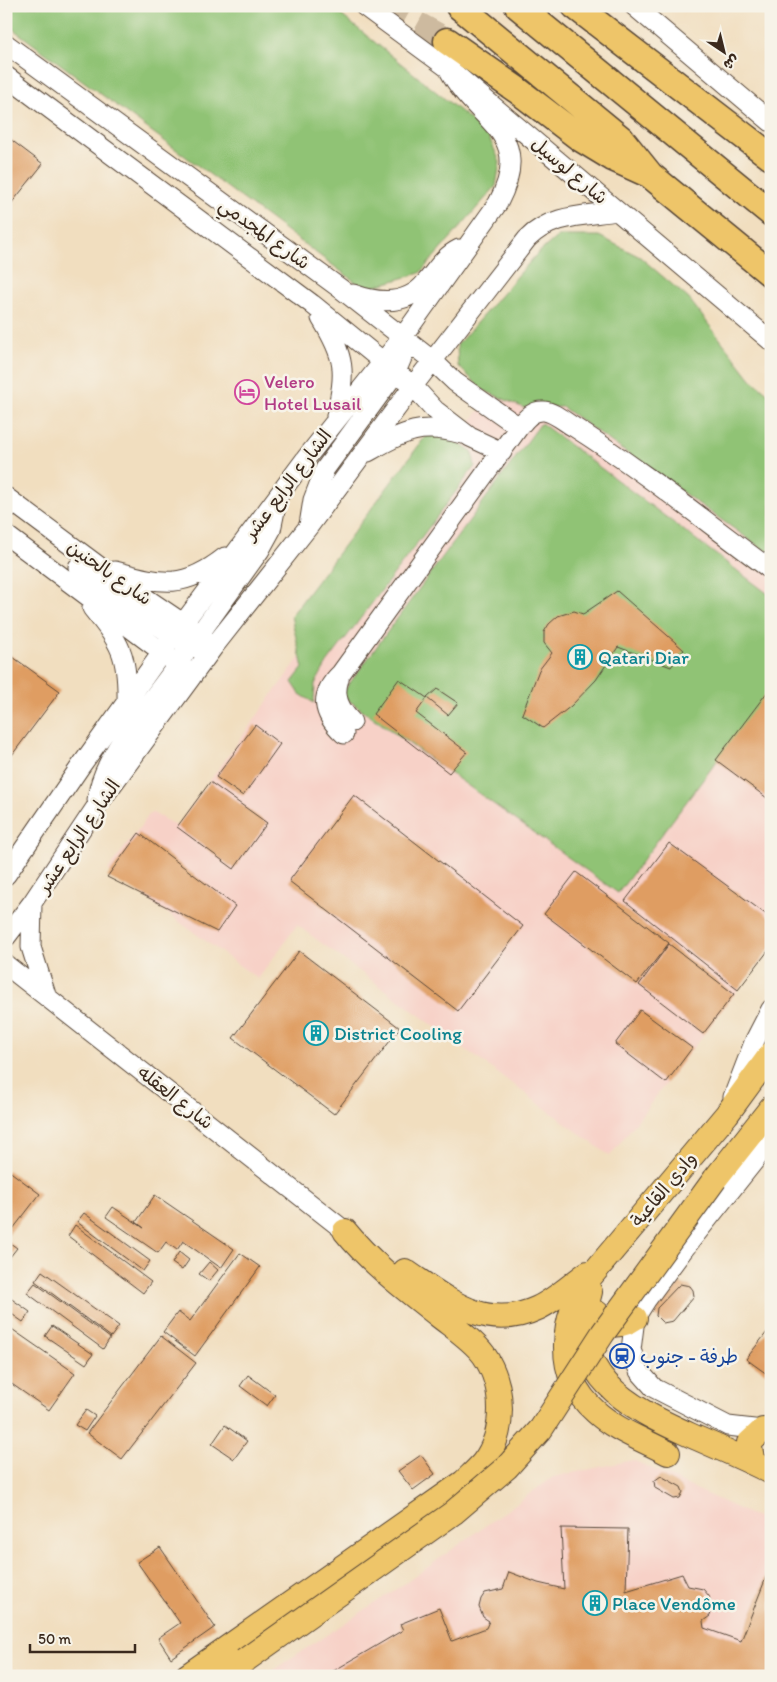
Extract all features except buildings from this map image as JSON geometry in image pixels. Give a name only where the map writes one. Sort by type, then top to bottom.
[{"type":"highway","points":[[459,6],[621,139],[650,175],[771,274]]},
{"type":"highway","points":[[518,6],[771,213]]},
{"type":"highway","points":[[575,6],[771,157]]},
{"type":"highway","points":[[447,41],[517,90],[580,138],[613,158],[650,175]]},
{"type":"main road","name":"وادي القاعية","points":[[600,1265],[726,1114],[771,1054]]},
{"type":"main road","name":"وادي القاعية","points":[[221,1676],[453,1513],[507,1467],[541,1428],[603,1333],[715,1179],[771,1108]]},
{"type":"main road","points":[[344,1231],[459,1306],[485,1317],[512,1317],[538,1308],[600,1265]]},
{"type":"main road","points":[[187,1676],[464,1482],[484,1462],[497,1435],[500,1408],[496,1380],[484,1355],[464,1335],[370,1258],[344,1231]]},
{"type":"main road","points":[[600,1265],[594,1299],[595,1309],[600,1318],[608,1323],[617,1325],[627,1323],[635,1318]]},
{"type":"main road","points":[[600,1265],[576,1299],[567,1325],[566,1352],[572,1378],[585,1401],[594,1411],[616,1426],[668,1453]]},
{"type":"main road","points":[[600,1265],[587,1302],[585,1320],[591,1358],[600,1377],[614,1393],[652,1418],[762,1467]]},
{"type":"main road","points":[[762,1467],[749,1443],[767,1431]]},
{"type":"street","name":"شارع لوسيل","points":[[364,6],[448,68],[771,342]]},
{"type":"street","points":[[634,6],[654,12],[771,122]]},
{"type":"street","name":"شارع المجدمي","points":[[6,44],[341,289],[433,361],[455,382],[519,427]]},
{"type":"street","name":"الشارع الرابع عشر","points":[[6,875],[127,702],[183,640],[241,544],[336,420],[389,366],[402,338],[469,244],[506,186],[512,159],[509,148],[500,132],[466,97],[448,68]]},
{"type":"street","name":"شارع المجدمي","points":[[6,76],[312,304],[413,386],[435,410],[470,437],[502,452]]},
{"type":"street","name":"الشارع الرابع عشر","points":[[6,937],[32,903],[96,807],[193,675],[309,526],[413,386],[534,231],[552,221],[617,211]]},
{"type":"street","points":[[341,289],[366,299],[386,301],[400,299],[419,290],[445,258],[469,244]]},
{"type":"street","points":[[312,304],[332,336],[343,363],[344,381],[336,420]]},
{"type":"street","points":[[309,526],[313,500],[324,469],[389,366]]},
{"type":"street","points":[[348,728],[330,719],[325,705],[329,687],[519,427],[528,416],[535,412],[545,411],[553,414],[593,440],[771,570]]},
{"type":"street","points":[[362,455],[393,438],[424,428],[443,429],[470,437]]},
{"type":"street","points":[[96,807],[101,781],[111,758],[178,663],[183,640],[260,550],[271,530],[279,494]]},
{"type":"street","name":"شارع بالحنين","points":[[6,497],[100,567],[183,640]]},
{"type":"street","points":[[6,513],[183,640],[202,649],[215,646]]},
{"type":"street","name":"شارع بالحنين","points":[[6,536],[79,591],[183,640]]},
{"type":"street","points":[[100,567],[152,580],[180,582],[208,570],[241,544]]},
{"type":"street","points":[[79,591],[120,646],[127,674],[127,702]]},
{"type":"street","points":[[183,640],[193,675]]},
{"type":"street","points":[[178,663],[193,675]]},
{"type":"street","points":[[6,867],[22,854]]},
{"type":"street","points":[[32,903],[31,947],[46,995]]},
{"type":"street","name":"شارع العقله","points":[[6,965],[344,1231]]},
{"type":"street","points":[[6,980],[46,995]]},
{"type":"street","name":"وادي القاعية","points":[[726,1114],[755,1040],[771,1009]]},
{"type":"street","points":[[767,1431],[728,1426],[654,1388],[633,1361],[631,1350],[635,1318],[704,1224],[771,1140]]},
{"type":"shaded area","points":[[515,361],[771,557],[771,947],[610,1156],[297,925],[258,979],[108,870],[151,812],[177,826]]},
{"type":"shaded area","points":[[633,1460],[771,1524],[771,1676],[264,1676],[407,1582],[553,1477]]},
{"type":"green space","points":[[6,6],[330,6],[487,133],[500,162],[496,186],[420,273],[365,289],[6,24]]},
{"type":"green space","points":[[558,236],[599,236],[640,257],[689,299],[751,379],[771,396],[771,555],[562,407],[524,408],[483,390],[458,366],[457,345],[536,255]]},
{"type":"green space","points":[[541,423],[771,596],[771,689],[618,893],[341,695]]},
{"type":"green space","points":[[428,433],[445,436],[472,451],[475,466],[327,663],[315,684],[314,703],[300,694],[292,682],[303,668],[291,616]]},
{"type":"tunnel","points":[[383,6],[447,41]]},
{"type":"place","name":"Velero Hotel Lusail","points":[[247,392]]},
{"type":"place","name":"Qatari Diar","points":[[580,657]]},
{"type":"place","name":"District Cooling","points":[[316,1033]]},
{"type":"place","name":"طرفة - جنوب","points":[[622,1356]]},
{"type":"place","name":"Place Vendôme","points":[[595,1603]]}]
